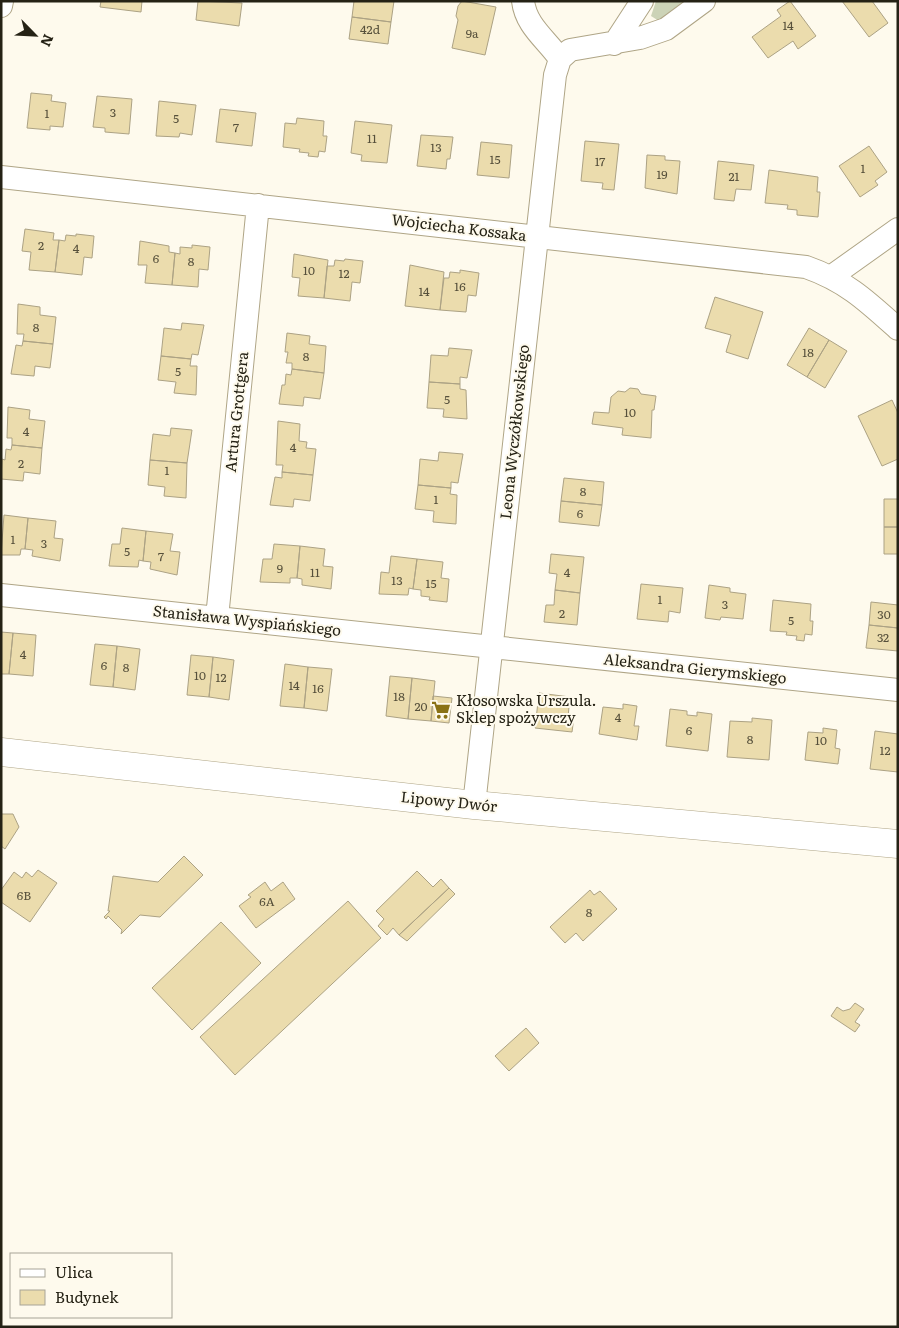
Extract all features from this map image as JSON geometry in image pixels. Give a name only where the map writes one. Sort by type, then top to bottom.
[{"type":"street","points":[[1,6],[2,1]]},
{"type":"street","points":[[523,1],[524,13],[529,22],[560,59],[570,50],[614,44],[666,29],[704,1]]},
{"type":"street","points":[[614,44],[642,1]]},
{"type":"street","name":"Leona Wyczółkowskiego","points":[[474,805],[493,647],[536,237],[555,75],[560,59]]},
{"type":"street","name":"Wojciecha Kossaka","points":[[1,177],[536,237],[680,251],[806,267],[832,276],[857,293],[898,329]]},
{"type":"street","name":"Artura Grottgera","points":[[217,618],[258,205]]},
{"type":"street","points":[[832,276],[898,229]]},
{"type":"street","name":"Stanisława Wyspiańskiego","points":[[1,595],[493,647]]},
{"type":"street","name":"Aleksandra Gierymskiego","points":[[493,647],[898,690]]},
{"type":"street","name":"Lipowy Dwór","points":[[1,752],[474,805],[898,844]]},
{"type":"green space","points":[[656,1],[688,1],[659,21],[651,16]]},
{"type":"building","points":[[101,1],[142,1],[141,12],[100,7]]},
{"type":"building","points":[[198,1],[242,3],[239,26],[196,20]]},
{"type":"building","points":[[354,1],[394,1],[391,22],[352,17]]},
{"type":"building","points":[[462,1],[496,7],[485,55],[452,48],[458,20],[456,16],[458,6]]},
{"type":"building","points":[[790,1],[816,36],[798,49],[793,41],[768,58],[752,37],[781,16],[777,10]]},
{"type":"building","points":[[842,1],[872,1],[888,23],[869,37]]},
{"type":"building","points":[[352,17],[391,22],[388,44],[349,39]]},
{"type":"building","points":[[31,93],[52,95],[51,101],[66,103],[63,127],[50,126],[50,130],[27,128]]},
{"type":"building","points":[[97,96],[132,99],[129,134],[105,132],[105,128],[93,127]]},
{"type":"building","points":[[159,101],[196,105],[192,135],[180,133],[179,137],[156,136]]},
{"type":"building","points":[[220,109],[256,113],[252,146],[216,142]]},
{"type":"building","points":[[297,118],[324,121],[323,136],[327,136],[325,152],[319,151],[318,157],[308,156],[309,153],[299,152],[300,149],[283,147],[285,123],[296,124]]},
{"type":"building","points":[[355,121],[392,125],[387,163],[361,161],[362,155],[351,153]]},
{"type":"building","points":[[421,135],[453,137],[450,159],[447,159],[446,169],[417,166]]},
{"type":"building","points":[[585,141],[619,144],[614,190],[602,189],[603,183],[581,181]]},
{"type":"building","points":[[481,142],[512,145],[509,178],[477,175]]},
{"type":"building","points":[[869,146],[887,172],[875,181],[878,185],[860,197],[839,166]]},
{"type":"building","points":[[647,155],[665,156],[665,160],[680,161],[677,194],[645,188]]},
{"type":"building","points":[[718,161],[754,165],[751,190],[736,189],[734,201],[714,199]]},
{"type":"building","points":[[769,170],[818,177],[817,192],[820,192],[818,217],[797,215],[797,210],[787,209],[788,205],[765,203]]},
{"type":"building","points":[[25,229],[54,233],[53,240],[59,240],[55,272],[29,270],[31,252],[22,251]]},
{"type":"building","points":[[76,234],[94,236],[92,258],[84,257],[82,275],[55,272],[59,240],[65,241],[66,235],[76,236]]},
{"type":"building","points":[[140,241],[169,246],[169,252],[175,253],[172,285],[145,283],[147,265],[138,265]]},
{"type":"building","points":[[192,245],[210,247],[208,270],[199,269],[198,287],[172,285],[175,253],[180,254],[180,247],[192,248]]},
{"type":"building","points":[[294,254],[328,260],[324,298],[298,296],[300,278],[292,277]]},
{"type":"building","points":[[345,259],[363,261],[360,283],[352,282],[350,301],[324,298],[327,266],[334,266],[335,260],[344,261]]},
{"type":"building","points":[[410,265],[444,272],[440,310],[405,306]]},
{"type":"building","points":[[460,270],[479,273],[476,296],[468,295],[466,312],[440,310],[444,278],[449,278],[450,272],[460,273]]},
{"type":"building","points":[[715,297],[763,312],[748,359],[726,352],[731,335],[705,328]]},
{"type":"building","points":[[18,304],[40,307],[40,315],[56,317],[53,344],[23,341],[24,334],[17,334]]},
{"type":"building","points":[[182,323],[204,325],[198,355],[192,354],[191,359],[161,356],[164,328],[181,330]]},
{"type":"building","points":[[809,328],[829,340],[807,377],[787,365]]},
{"type":"building","points":[[287,333],[310,336],[309,344],[326,346],[324,373],[292,369],[292,363],[286,363],[288,352],[285,352]]},
{"type":"building","points":[[829,340],[847,351],[825,388],[807,377]]},
{"type":"building","points":[[23,341],[53,344],[50,368],[35,366],[34,376],[11,374],[16,345],[22,346]]},
{"type":"building","points":[[449,348],[472,350],[467,378],[460,377],[460,384],[429,382],[431,355],[448,356]]},
{"type":"building","points":[[161,356],[191,359],[190,366],[197,366],[196,395],[174,393],[176,382],[158,380]]},
{"type":"building","points":[[292,369],[324,373],[320,399],[304,397],[303,406],[279,404],[282,385],[285,385],[286,374],[291,375]]},
{"type":"building","points":[[429,382],[460,384],[460,389],[466,390],[467,419],[443,417],[444,409],[427,408]]},
{"type":"building","points":[[630,388],[638,389],[641,394],[656,396],[654,410],[652,410],[651,438],[622,435],[623,428],[592,424],[594,412],[609,413],[611,397],[618,391],[625,392]]},
{"type":"building","points":[[892,400],[898,413],[898,459],[882,466],[858,416]]},
{"type":"building","points":[[8,407],[30,410],[29,419],[45,421],[42,448],[12,445],[12,438],[7,438]]},
{"type":"building","points":[[278,421],[300,424],[299,441],[307,442],[306,448],[316,449],[313,475],[282,472],[283,465],[276,465]]},
{"type":"building","points":[[171,428],[192,430],[187,463],[150,460],[153,434],[170,436]]},
{"type":"building","points":[[12,445],[42,448],[40,474],[24,472],[23,481],[1,479],[2,459],[5,460],[6,449],[11,450]]},
{"type":"building","points":[[439,452],[463,454],[458,483],[451,482],[451,488],[418,485],[420,459],[438,461]]},
{"type":"building","points":[[150,460],[187,463],[186,498],[164,496],[165,487],[148,485]]},
{"type":"building","points":[[282,472],[313,475],[310,501],[294,499],[293,507],[270,505],[275,477],[282,478]]},
{"type":"building","points":[[564,478],[604,482],[602,505],[561,501]]},
{"type":"building","points":[[418,485],[451,488],[450,494],[457,495],[456,524],[433,522],[434,511],[415,509]]},
{"type":"building","points":[[884,499],[898,499],[898,527],[884,527]]},
{"type":"building","points":[[561,501],[602,505],[599,526],[559,522]]},
{"type":"building","points":[[4,515],[28,518],[25,549],[21,549],[20,555],[1,555]]},
{"type":"building","points":[[28,518],[56,521],[54,538],[63,539],[60,561],[32,556],[33,550],[25,549]]},
{"type":"building","points":[[884,527],[898,527],[898,554],[884,554]]},
{"type":"building","points":[[122,528],[146,531],[143,561],[139,560],[138,567],[109,566],[112,544],[120,544]]},
{"type":"building","points":[[146,531],[173,534],[170,551],[180,552],[177,575],[150,569],[151,562],[143,561]]},
{"type":"building","points":[[274,544],[300,546],[297,578],[290,578],[290,583],[260,582],[263,559],[272,559]]},
{"type":"building","points":[[300,546],[325,549],[323,566],[333,567],[331,589],[302,585],[302,579],[297,578]]},
{"type":"building","points":[[551,554],[584,557],[580,593],[555,590],[557,574],[549,573]]},
{"type":"building","points":[[391,556],[417,559],[413,589],[409,588],[408,595],[379,594],[381,572],[389,573]]},
{"type":"building","points":[[417,559],[443,562],[441,578],[449,579],[447,602],[429,600],[430,597],[421,596],[421,590],[413,589]]},
{"type":"building","points":[[641,584],[683,588],[680,613],[669,611],[668,622],[637,619]]},
{"type":"building","points":[[709,585],[730,588],[730,592],[746,594],[743,619],[721,617],[720,620],[705,618]]},
{"type":"building","points":[[555,590],[580,593],[577,625],[544,622],[546,605],[554,605]]},
{"type":"building","points":[[773,600],[811,604],[810,621],[813,621],[812,635],[805,634],[804,641],[796,640],[797,636],[786,635],[787,632],[770,631]]},
{"type":"building","points":[[871,602],[898,605],[898,628],[869,625]]},
{"type":"building","points":[[869,625],[898,628],[898,651],[866,648]]},
{"type":"building","points":[[1,632],[13,633],[9,674],[1,674]]},
{"type":"building","points":[[13,633],[36,635],[33,676],[9,674]]},
{"type":"building","points":[[95,644],[117,646],[113,687],[90,685]]},
{"type":"building","points":[[117,646],[140,649],[135,690],[113,687]]},
{"type":"building","points":[[191,655],[213,657],[209,697],[187,695]]},
{"type":"building","points":[[213,657],[234,660],[229,700],[209,697]]},
{"type":"building","points":[[285,664],[308,667],[304,708],[280,706]]},
{"type":"building","points":[[308,667],[332,669],[327,711],[304,708]]},
{"type":"building","points":[[390,676],[412,678],[408,719],[386,716]]},
{"type":"building","points":[[412,678],[435,681],[431,721],[408,719]]},
{"type":"building","points":[[539,693],[570,697],[568,717],[574,717],[572,732],[535,728]]},
{"type":"building","name":"Kłosowska Urszula. Sklep spożywczy","points":[[433,696],[452,698],[449,723],[431,721]]},
{"type":"building","points":[[623,704],[637,706],[634,726],[639,726],[637,740],[599,734],[603,707],[623,709]]},
{"type":"building","points":[[670,709],[687,711],[687,715],[697,716],[697,712],[712,714],[708,751],[666,746]]},
{"type":"building","points":[[752,718],[772,720],[769,760],[727,757],[730,721],[752,722]]},
{"type":"building","points":[[823,728],[837,730],[835,748],[840,749],[838,764],[805,760],[808,732],[823,733]]},
{"type":"building","points":[[875,731],[898,734],[898,772],[870,769]]},
{"type":"building","points":[[1,814],[13,814],[19,827],[5,849],[1,846]]},
{"type":"building","points":[[184,856],[203,875],[160,917],[140,915],[121,934],[122,930],[108,916],[106,919],[104,917],[110,911],[108,911],[113,876],[158,882]]},
{"type":"building","points":[[38,870],[57,883],[30,922],[1,902],[1,890],[14,872],[22,878],[26,872],[32,877]]},
{"type":"building","points":[[417,871],[433,887],[441,879],[449,888],[399,935],[393,928],[387,935],[378,926],[384,919],[376,911]]},
{"type":"building","points":[[265,882],[271,891],[283,882],[295,899],[256,928],[239,906],[251,897],[248,895]]},
{"type":"building","points":[[449,888],[455,894],[407,941],[399,935]]},
{"type":"building","points":[[590,890],[594,895],[600,891],[617,909],[583,941],[576,933],[565,943],[550,927]]},
{"type":"building","points":[[348,901],[381,938],[235,1075],[200,1037]]},
{"type":"building","points":[[221,922],[261,963],[192,1030],[152,988]]},
{"type":"building","points":[[855,1003],[864,1009],[855,1022],[860,1025],[855,1032],[831,1016],[837,1007],[843,1011],[850,1009]]},
{"type":"building","points":[[526,1028],[539,1043],[509,1071],[495,1056]]},
{"type":"place","name":"Kłosowska Urszula. Sklep spożywczy","points":[[441,710]]}]
